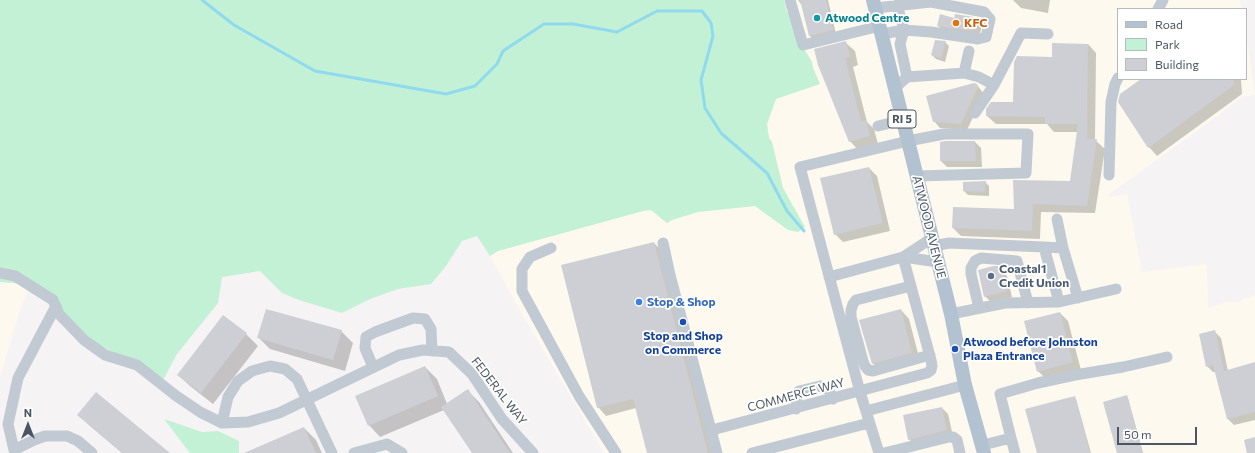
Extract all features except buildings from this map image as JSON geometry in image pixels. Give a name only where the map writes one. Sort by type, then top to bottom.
[{"type":"main road","name":"ATWOOD AVENUE","points":[[874,4],[951,314],[965,385],[983,449]]},
{"type":"street","points":[[790,0],[803,45],[851,34],[881,30],[931,32],[978,39],[986,37],[990,19],[984,12],[932,2],[897,5],[874,4]]},
{"type":"street","points":[[897,5],[904,30],[900,44],[906,77]]},
{"type":"street","points":[[975,113],[994,85],[1022,33],[1048,34]]},
{"type":"street","points":[[964,73],[969,51]]},
{"type":"street","points":[[895,88],[906,77],[964,73],[979,77],[994,85]]},
{"type":"street","points":[[1109,175],[1111,102],[1117,80]]},
{"type":"street","points":[[878,126],[902,120]]},
{"type":"street","points":[[903,257],[930,355],[932,366],[931,370],[927,373],[860,392],[800,167],[908,141],[944,134],[1028,134],[1026,172],[916,176]]},
{"type":"street","points":[[1057,219],[1063,248],[1078,298]]},
{"type":"street","points":[[829,277],[903,257],[933,242],[1063,248]]},
{"type":"street","points":[[663,243],[717,453]]},
{"type":"street","points":[[1044,247],[1059,302]]},
{"type":"street","points":[[551,248],[530,257],[522,269],[522,291],[579,396],[616,453]]},
{"type":"street","points":[[903,257],[938,262]]},
{"type":"street","points":[[979,308],[971,268],[975,261],[981,258],[1017,261],[1028,303]]},
{"type":"street","points":[[0,273],[15,276],[53,300],[60,314],[84,340],[105,355],[137,365],[175,395],[200,412],[222,424],[228,397],[238,381],[252,371],[258,369],[270,366],[285,369],[297,379],[332,453]]},
{"type":"street","points":[[911,286],[856,300],[852,304],[850,310],[864,366],[868,370],[873,371],[930,355]]},
{"type":"street","points":[[951,314],[1006,303],[1059,302],[1116,289]]},
{"type":"street","points":[[56,306],[18,378],[8,424],[15,452],[34,440],[46,436],[66,436],[78,441],[92,453]]},
{"type":"street","points":[[373,367],[365,348],[366,337],[375,332],[413,318],[425,319],[431,329],[432,351]]},
{"type":"street","name":"FEDERAL WAY","points":[[222,424],[248,422],[279,413],[399,355],[423,350],[449,352],[472,374],[502,419],[532,453]]},
{"type":"street","points":[[1015,453],[1000,394],[1038,383],[1167,357]]},
{"type":"street","points":[[866,411],[965,385]]},
{"type":"street","points":[[796,409],[797,395],[799,391],[820,386],[828,388],[833,399]]},
{"type":"street","name":"COMMERCE WAY","points":[[712,430],[860,392],[879,453]]},
{"type":"street","points":[[752,453],[869,423]]},
{"type":"street","points":[[884,453],[949,437],[954,437],[957,440],[960,453]]},
{"type":"street","points":[[983,449],[1011,438]]},
{"type":"street","points":[[354,453],[387,444],[402,453]]},
{"type":"shaded area","points":[[784,0],[1240,0],[1242,8],[1117,8],[1117,80],[1247,80],[1247,42],[1255,95],[1241,97],[1216,117],[1108,195],[1110,197],[1127,194],[1142,272],[1207,264],[1208,308],[1226,302],[1240,302],[1255,295],[1255,453],[604,453],[518,307],[490,256],[498,251],[651,210],[667,223],[698,212],[755,206],[788,230],[798,232],[804,227],[783,188],[772,142],[769,138],[767,124],[776,99],[820,84],[812,62],[801,44],[795,22],[787,12]]},
{"type":"shaded area","points":[[0,282],[30,285],[20,310],[0,378]]},
{"type":"green space","points":[[0,0],[784,0],[787,12],[795,22],[801,44],[812,62],[820,84],[776,99],[767,124],[769,138],[772,142],[783,188],[805,227],[798,232],[788,230],[755,206],[698,212],[667,223],[651,210],[643,211],[498,251],[490,256],[477,236],[462,241],[446,266],[431,284],[398,289],[370,299],[342,313],[299,300],[282,293],[260,271],[222,277],[218,303],[177,354],[163,380],[147,368],[92,342],[62,312],[24,284],[0,282]]},
{"type":"green space","points":[[164,419],[202,432],[218,431],[239,441],[239,453],[190,453]]},
{"type":"waterway","points":[[202,0],[234,25],[315,71],[446,94],[475,86],[497,64],[503,51],[544,24],[573,24],[617,32],[657,11],[702,11],[711,23],[713,36],[701,80],[705,108],[721,133],[767,173],[787,211],[804,231]]},
{"type":"place","name":"Atwood Centre","points":[[817,18]]},
{"type":"place","name":"KFC","points":[[956,23]]},
{"type":"place","name":"Coastal1 Credit Union","points":[[991,276]]},
{"type":"place","name":"Stop & Shop","points":[[639,302]]},
{"type":"place","name":"Stop and Shop on Commerce","points":[[683,322]]},
{"type":"place","name":"Atwood before Johnston Plaza Entrance","points":[[955,349]]}]
